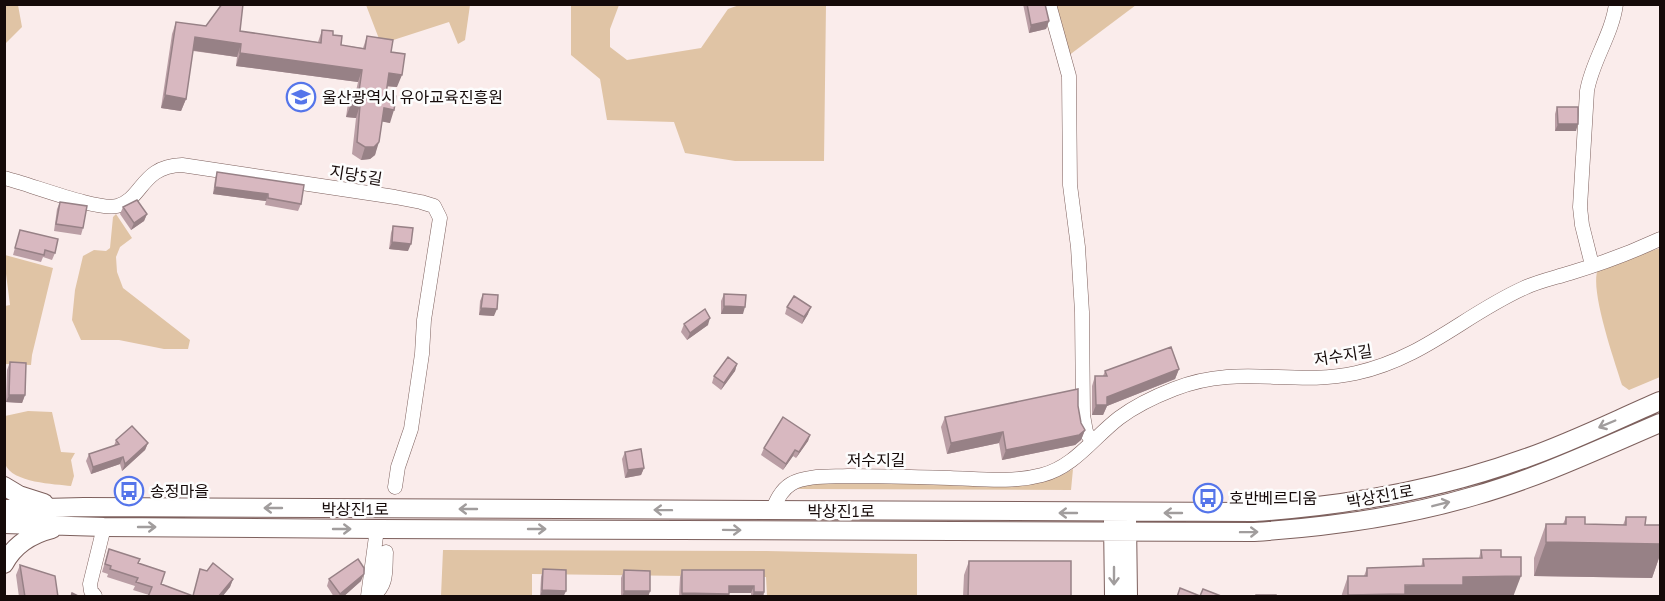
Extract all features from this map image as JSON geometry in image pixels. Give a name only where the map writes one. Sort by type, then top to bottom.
[{"type":"street","points":[[1049,4],[1070,76],[1070,185],[1078,247],[1082,312],[1083,416],[1086,432],[1092,441]]},
{"type":"street","points":[[1592,265],[1580,207],[1587,91],[1589,78],[1612,23],[1616,4]]},
{"type":"street","name":"지당5길","points":[[4,178],[90,204],[112,207],[127,201],[161,168],[182,165],[392,197],[434,206],[440,218],[424,320],[422,354],[411,429],[394,487]]},
{"type":"street","name":"저수지길","points":[[772,511],[784,489],[790,484],[804,480],[880,476],[1019,479],[1057,470],[1072,461],[1121,417],[1175,388],[1203,379],[1244,375],[1329,377],[1355,374],[1414,353],[1524,288],[1660,239]]},
{"type":"street","name":"박상진1로","points":[[4,509],[60,507],[1254,512],[1299,509],[1363,500],[1468,477],[1527,458],[1660,401]]},
{"type":"street","name":"박상진1로","points":[[4,524],[377,529],[1254,532],[1302,529],[1424,509],[1474,496],[1534,477],[1660,423]]},
{"type":"street","points":[[4,486],[19,495],[60,507]]},
{"type":"street","points":[[1114,597],[1120,513]]},
{"type":"street","points":[[4,564],[15,548],[26,540],[43,531],[63,526]]},
{"type":"street","points":[[95,597],[90,584],[104,527]]},
{"type":"street","points":[[368,597],[377,529]]},
{"type":"street","points":[[1120,533],[1128,597]]},
{"type":"street","points":[[372,597],[379,592],[385,582],[386,552]]},
{"type":"shaded area","points":[[5,4],[18,5],[22,27],[5,44]]},
{"type":"shaded area","points":[[742,4],[826,5],[824,161],[735,161],[685,153],[674,122],[607,120],[600,79],[571,55],[571,5],[619,5],[610,29],[610,47],[627,60],[701,48],[728,9]]},
{"type":"shaded area","points":[[1052,4],[1136,5],[1068,56]]},
{"type":"shaded area","points":[[366,5],[470,5],[465,40],[458,44],[449,22],[381,44]]},
{"type":"shaded area","points":[[116,214],[132,238],[120,247],[116,257],[117,272],[123,288],[190,340],[188,349],[164,349],[119,340],[81,340],[72,320],[75,290],[83,256],[94,250],[106,251],[110,248],[113,217]]},
{"type":"shaded area","points":[[1660,248],[1660,377],[1629,390],[1622,385],[1604,326],[1597,292],[1598,269]]},
{"type":"shaded area","points":[[5,255],[53,268],[31,365],[5,364],[5,306],[10,305]]},
{"type":"shaded area","points":[[28,411],[52,412],[61,452],[75,453],[71,460],[74,476],[71,486],[25,479],[9,470],[5,464],[3,448],[5,416]]},
{"type":"shaded area","points":[[1073,469],[1071,490],[798,489],[822,482],[1042,481],[1060,476]]},
{"type":"shaded area","points":[[443,550],[917,554],[917,596],[767,596],[766,577],[532,574],[532,596],[441,596]]},
{"type":"building","points":[[222,4],[243,4],[240,31],[321,43],[322,30],[333,31],[333,35],[342,36],[341,45],[365,49],[367,36],[393,40],[391,52],[405,54],[402,75],[389,73],[386,94],[396,96],[394,110],[384,108],[379,142],[374,147],[365,147],[357,142],[360,105],[351,104],[353,90],[359,91],[362,70],[240,53],[241,44],[195,37],[186,99],[165,95],[176,22],[206,26]]},
{"type":"building","points":[[1027,4],[1045,4],[1049,21],[1031,25]]},
{"type":"building","points":[[1557,107],[1578,107],[1578,124],[1558,124]]},
{"type":"building","points":[[217,172],[304,185],[301,204],[268,198],[268,194],[215,187]]},
{"type":"building","points":[[137,200],[147,214],[134,223],[123,207]]},
{"type":"building","points":[[60,202],[87,206],[83,228],[56,224]]},
{"type":"building","points":[[393,226],[413,228],[411,244],[392,242]]},
{"type":"building","points":[[20,230],[58,239],[55,253],[45,250],[44,255],[15,248]]},
{"type":"building","points":[[483,294],[498,295],[497,309],[481,308]]},
{"type":"building","points":[[724,294],[746,295],[745,307],[724,306]]},
{"type":"building","points":[[794,296],[811,307],[804,317],[787,307]]},
{"type":"building","points":[[705,309],[710,318],[690,333],[684,324]]},
{"type":"building","points":[[1171,347],[1179,369],[1107,397],[1107,405],[1096,405],[1095,376],[1107,376],[1105,371]]},
{"type":"building","points":[[728,357],[737,364],[724,383],[714,376]]},
{"type":"building","points":[[10,362],[26,363],[25,395],[9,395]]},
{"type":"building","points":[[1078,389],[1078,406],[1081,423],[1085,430],[1079,435],[1006,450],[1003,432],[951,443],[945,417]]},
{"type":"building","points":[[783,417],[810,435],[799,452],[795,450],[786,464],[764,448]]},
{"type":"building","points":[[132,426],[148,443],[125,464],[123,457],[93,467],[89,454],[119,444],[116,440]]},
{"type":"building","points":[[641,449],[644,468],[628,470],[625,452]]},
{"type":"building","points":[[1566,517],[1585,517],[1585,524],[1626,525],[1626,517],[1646,517],[1645,525],[1660,525],[1660,544],[1546,542],[1546,524],[1566,524]]},
{"type":"building","points":[[109,549],[140,559],[138,563],[165,572],[161,584],[193,596],[200,569],[207,571],[213,563],[233,579],[218,597],[148,597],[152,587],[136,582],[138,578],[110,569],[111,566],[105,564]]},
{"type":"building","points":[[1481,550],[1501,550],[1501,557],[1521,557],[1521,576],[1463,577],[1463,585],[1405,585],[1405,594],[1348,595],[1348,576],[1367,576],[1367,568],[1424,566],[1423,559],[1482,558]]},
{"type":"building","points":[[358,559],[364,568],[364,574],[340,594],[329,579]]},
{"type":"building","points":[[969,561],[1071,561],[1071,597],[968,597]]},
{"type":"building","points":[[20,565],[55,576],[58,597],[25,597]]},
{"type":"building","points":[[543,569],[566,570],[566,591],[542,590]]},
{"type":"building","points":[[624,570],[650,571],[650,591],[624,591]]},
{"type":"building","points":[[682,570],[764,570],[764,592],[754,592],[754,586],[729,586],[729,594],[682,593]]},
{"type":"building","points":[[1180,588],[1200,596],[1203,589],[1221,596],[1177,597]]},
{"type":"building","points":[[1256,595],[1276,595],[1276,597],[1256,597]]},
{"type":"place","name":"울산광역시 유아교육진흥원","points":[[301,97]]},
{"type":"place","name":"송정마을","points":[[129,491]]},
{"type":"place","name":"호반베르디움","points":[[1208,498]]}]
